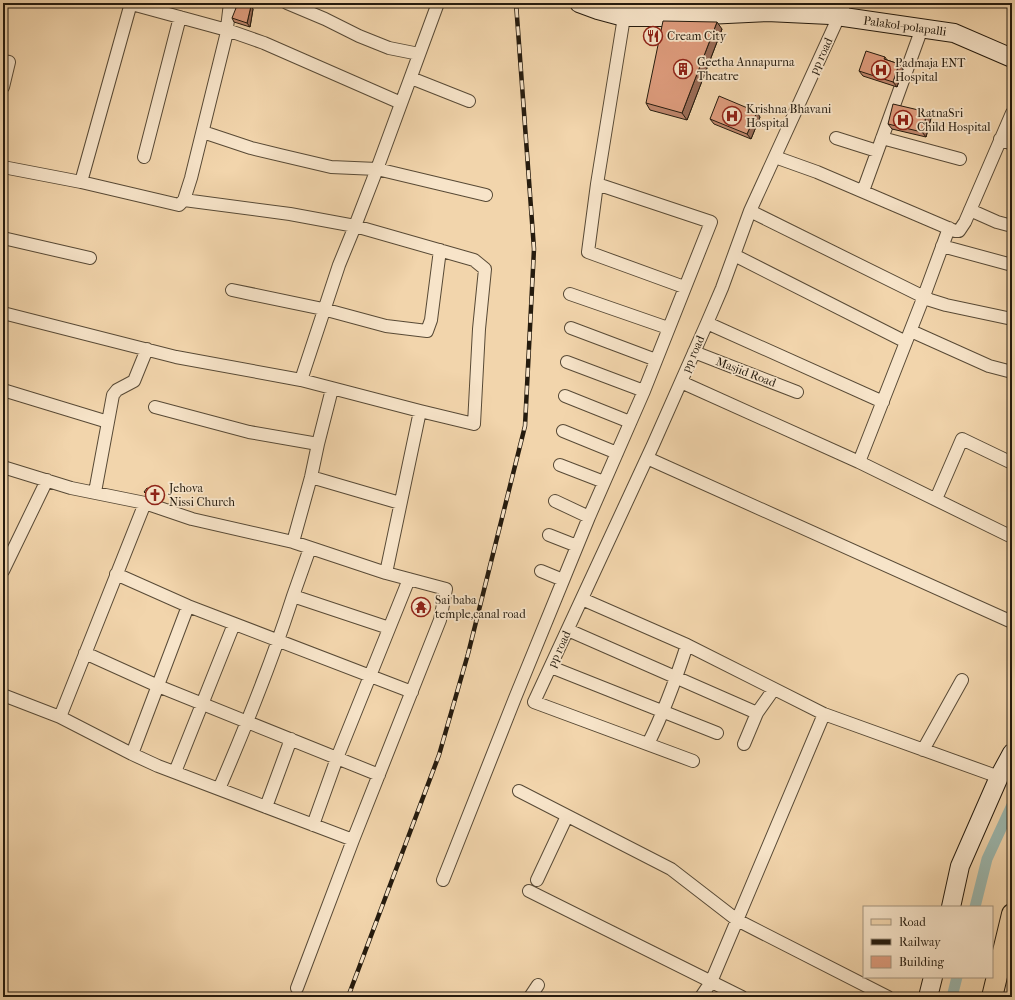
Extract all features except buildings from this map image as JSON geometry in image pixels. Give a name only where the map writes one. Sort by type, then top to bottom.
[{"type":"main road","points":[[992,997],[1012,914]]},
{"type":"street","points":[[81,182],[130,3],[226,30],[264,43],[401,103]]},
{"type":"street","points":[[3,166],[81,182],[179,205],[184,200],[203,132],[226,30],[230,3]]},
{"type":"street","points":[[287,3],[389,48],[419,54]]},
{"type":"street","points":[[301,380],[323,309],[377,169],[438,3]]},
{"type":"street","name":"Palakol-polapalli","points":[[586,4],[624,17],[665,17],[767,12],[810,8],[842,10],[922,28],[954,33],[1012,58]]},
{"type":"street","name":"pp road","points":[[648,744],[534,702],[681,382],[722,288],[750,211],[842,10]]},
{"type":"street","points":[[144,157],[180,17]]},
{"type":"street","points":[[624,17],[597,184],[588,252],[684,287]]},
{"type":"street","points":[[863,191],[922,28]]},
{"type":"street","points":[[3,61],[8,62],[3,87]]},
{"type":"street","points":[[411,78],[469,101]]},
{"type":"street","points":[[775,157],[817,172],[955,231],[959,231],[970,210],[1012,113]]},
{"type":"street","points":[[203,132],[251,148],[331,166],[377,169],[486,196]]},
{"type":"street","points":[[836,138],[877,151]]},
{"type":"street","points":[[882,138],[960,159]]},
{"type":"street","points":[[1000,139],[1012,144]]},
{"type":"street","points":[[443,880],[563,580],[644,391],[711,222],[597,184]]},
{"type":"street","points":[[3,313],[176,357],[301,380],[420,412],[474,424],[479,329],[485,269],[474,260],[355,226],[290,214],[184,200]]},
{"type":"street","points":[[970,210],[997,222],[1012,226]]},
{"type":"street","points":[[750,211],[924,296],[946,305],[1012,319]]},
{"type":"street","points":[[859,462],[949,228]]},
{"type":"street","points":[[3,238],[90,258]]},
{"type":"street","points":[[942,246],[1012,265]]},
{"type":"street","points":[[232,290],[323,309],[386,326],[427,331],[431,320],[440,250]]},
{"type":"street","points":[[734,255],[908,336],[989,366],[1012,372]]},
{"type":"street","points":[[570,294],[668,328]]},
{"type":"street","points":[[707,323],[883,402]]},
{"type":"street","points":[[570,328],[656,360]]},
{"type":"street","points":[[95,492],[113,395],[117,390],[134,381],[147,349]]},
{"type":"street","name":"Masjid Road","points":[[694,352],[797,392]]},
{"type":"street","points":[[568,362],[644,391]]},
{"type":"street","points":[[681,382],[859,462],[1012,536]]},
{"type":"street","points":[[293,542],[311,477],[332,389]]},
{"type":"street","points":[[3,390],[108,422]]},
{"type":"street","points":[[565,396],[630,422]]},
{"type":"street","points":[[155,407],[249,432],[318,444]]},
{"type":"street","points":[[386,573],[420,412]]},
{"type":"street","points":[[563,431],[617,453]]},
{"type":"street","points":[[936,499],[962,439],[1012,463]]},
{"type":"street","points":[[647,458],[1012,622]]},
{"type":"street","points":[[560,465],[604,482]]},
{"type":"street","points":[[3,467],[70,488],[145,503],[192,519],[293,542],[386,573],[446,589],[440,620],[353,840],[298,988]]},
{"type":"street","points":[[311,477],[400,503]]},
{"type":"street","points":[[3,572],[47,480]]},
{"type":"street","points":[[555,501],[589,517]]},
{"type":"street","points":[[60,717],[145,503]]},
{"type":"street","points":[[548,535],[577,546]]},
{"type":"street","points":[[219,789],[248,722],[279,641],[310,548]]},
{"type":"street","points":[[541,571],[563,580]]},
{"type":"street","points":[[116,574],[188,606],[412,692]]},
{"type":"street","points":[[313,825],[337,758],[410,579]]},
{"type":"street","points":[[293,596],[389,628]]},
{"type":"street","points":[[582,599],[687,645],[824,714],[999,777]]},
{"type":"street","points":[[132,754],[188,606]]},
{"type":"street","points":[[175,772],[234,624]]},
{"type":"street","points":[[568,630],[757,713]]},
{"type":"street","points":[[687,645],[677,678],[664,712],[648,744],[693,761]]},
{"type":"street","points":[[85,653],[158,686],[379,775]]},
{"type":"street","points":[[551,667],[717,733]]},
{"type":"street","points":[[923,750],[962,680]]},
{"type":"street","points":[[744,744],[757,713],[774,688]]},
{"type":"street","points":[[3,695],[60,717],[132,754],[175,772],[353,840]]},
{"type":"street","points":[[701,997],[711,982],[824,714]]},
{"type":"street","points":[[266,807],[291,740]]},
{"type":"street","points":[[951,906],[960,866],[999,777],[1012,753]]},
{"type":"street","points":[[519,791],[671,869],[737,920],[888,997]]},
{"type":"street","points":[[537,880],[567,816]]},
{"type":"street","points":[[529,891],[742,997]]},
{"type":"street","points":[[928,997],[933,978]]},
{"type":"street","points":[[530,997],[538,985]]},
{"type":"waterway","points":[[975,906],[987,859],[1012,805]]},
{"type":"waterway","points":[[952,997],[957,978]]},
{"type":"railway","points":[[348,997],[439,755],[468,654],[525,426],[534,249],[516,3]]},
{"type":"place","name":"Cream City","points":[[653,36]]},
{"type":"place","name":"Geetha Annapurna Theatre","points":[[683,69]]},
{"type":"place","name":"Padmaja ENT Hospital","points":[[881,70]]},
{"type":"place","name":"Krishna Bhavani Hospital","points":[[732,116]]},
{"type":"place","name":"RatnaSri Child Hospital","points":[[903,120]]},
{"type":"place","name":"Jehova Nissi Church","points":[[155,495]]},
{"type":"place","name":"Sai baba temple,canal road","points":[[421,607]]}]
